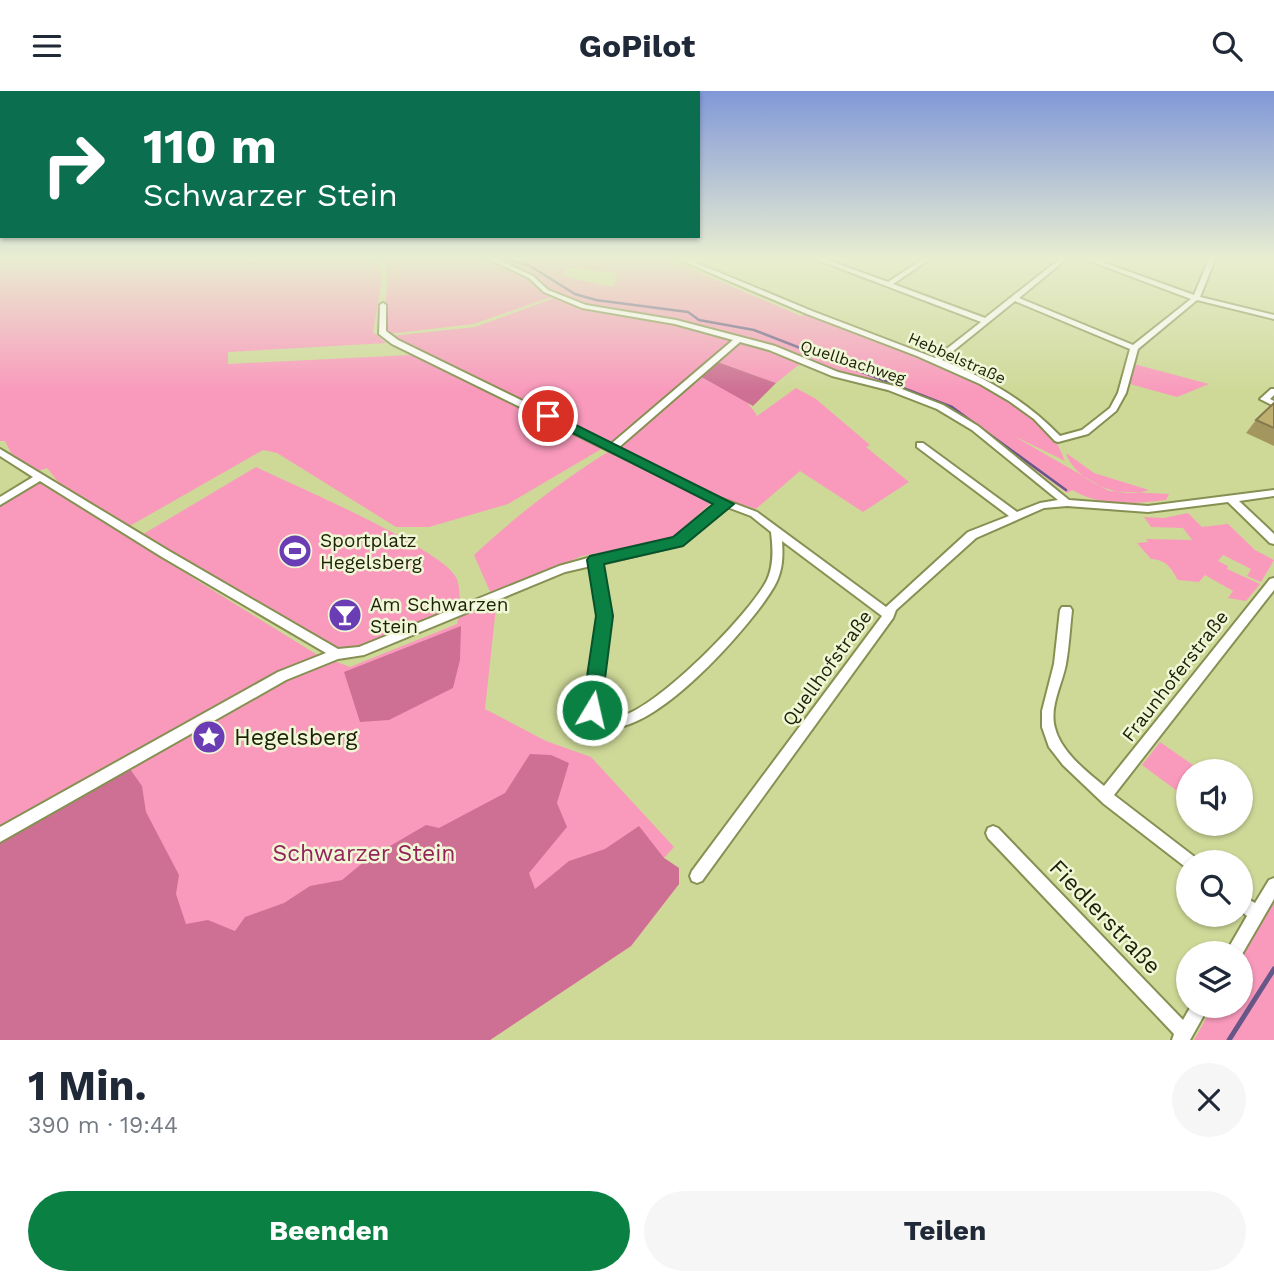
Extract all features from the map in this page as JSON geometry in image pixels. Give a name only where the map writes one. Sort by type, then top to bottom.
[{"type":"street","name":"Quellbachweg","points":[[570,301],[584,307],[676,323],[772,348],[835,374],[891,388],[940,407],[975,428],[1067,503]]},
{"type":"street","name":"Hebbelstraße","points":[[787,301],[936,361],[1023,405],[1041,418],[1058,439],[1085,432],[1112,409],[1122,393],[1134,348]]},
{"type":"street","points":[[932,301],[986,321]]},
{"type":"street","points":[[936,361],[1009,301]]},
{"type":"street","points":[[1021,301],[1134,348],[1192,301]]},
{"type":"street","points":[[1209,301],[1274,317]]},
{"type":"street","points":[[383,305],[382,331],[395,342],[727,504],[738,505],[776,530],[889,615]]},
{"type":"street","points":[[612,447],[737,340]]},
{"type":"street","points":[[1274,391],[1264,399],[1274,404]]},
{"type":"street","points":[[920,445],[1016,516]]},
{"type":"street","points":[[0,452],[37,478],[55,485],[121,529],[332,656]]},
{"type":"street","points":[[0,502],[37,478]]},
{"type":"street","name":"Quellhofstraße","points":[[697,876],[889,615],[891,608],[972,535],[1043,505],[1067,503],[1130,510],[1274,493]]},
{"type":"street","points":[[1230,499],[1274,540]]},
{"type":"street","points":[[0,835],[282,676],[332,656],[360,652],[563,569],[677,542],[718,507],[727,504]]},
{"type":"street","points":[[595,560],[604,616],[592,710],[603,721],[623,722],[638,715],[682,683],[733,631],[770,583],[779,550],[776,530]]},
{"type":"street","name":"Fraunhoferstraße","points":[[1105,795],[1274,582]]},
{"type":"street","points":[[1066,610],[1060,662],[1047,715],[1049,735],[1060,754],[1105,795],[1176,851]]},
{"type":"street","name":"Fiedlerstraße","points":[[993,833],[1182,1037],[1193,1018]]},
{"type":"street","points":[[1241,941],[1274,885]]},
{"type":"street","points":[[1253,912],[1257,915]]},
{"type":"green space","points":[[0,301],[378,301],[373,332],[386,343],[228,352],[228,364],[411,355],[603,448],[508,504],[429,527],[396,527],[277,453],[263,450],[128,527],[63,488],[47,468],[36,472],[13,457],[5,441],[0,441]]},
{"type":"green space","points":[[386,301],[539,301],[473,324],[388,334],[384,331]]},
{"type":"green space","points":[[545,301],[568,301],[584,308],[674,324],[732,340],[610,444],[391,336],[475,327]]},
{"type":"green space","points":[[574,301],[767,301],[801,316],[806,313],[935,363],[1020,406],[1036,418],[1057,443],[1065,461],[1014,436],[1109,491],[1169,494],[1166,500],[1118,503],[1096,500],[1072,490],[1067,493],[978,428],[940,405],[839,373],[764,344],[677,321],[585,306]]},
{"type":"green space","points":[[738,343],[766,348],[801,363],[776,383],[715,361]]},
{"type":"green space","points":[[1134,364],[1209,384],[1177,397],[1130,384]]},
{"type":"green space","points":[[698,375],[747,402],[757,416],[796,388],[816,399],[870,445],[866,447],[909,482],[863,512],[800,471],[756,509],[717,497],[617,447]]},
{"type":"green space","points":[[611,450],[713,501],[677,534],[663,541],[582,556],[491,594],[474,555],[540,499]]},
{"type":"green space","points":[[1066,453],[1094,473],[1149,490],[1126,493],[1100,486],[1079,472]]},
{"type":"green space","name":"Sportplatz Hegelsberg","points":[[256,467],[398,535],[426,552],[447,567],[457,579],[461,606],[360,648],[338,651],[140,536]]},
{"type":"green space","name":"Schwarzer Stein","points":[[38,482],[316,654],[350,667],[457,624],[460,613],[497,598],[485,709],[546,741],[591,757],[674,847],[664,858],[679,868],[679,884],[631,946],[490,1040],[0,1040],[0,505]]},
{"type":"green space","points":[[1188,513],[1202,527],[1228,524],[1255,550],[1274,560],[1261,582],[1247,576],[1251,569],[1223,555],[1218,561],[1228,566],[1227,569],[1260,584],[1246,601],[1228,598],[1233,591],[1205,575],[1199,582],[1178,580],[1168,565],[1151,559],[1137,543],[1148,542],[1146,539],[1192,540],[1183,528],[1151,527],[1144,517],[1164,518]]},
{"type":"green space","points":[[1160,742],[1184,759],[1176,759],[1176,790],[1142,765]]},
{"type":"green space","points":[[1274,899],[1274,1040],[1194,1040],[1206,1018],[1253,1018],[1253,941],[1251,941]]},
{"type":"shaded area","points":[[715,361],[776,383],[753,406],[698,375]]},
{"type":"shaded area","points":[[461,626],[460,660],[453,688],[389,720],[360,722],[344,672]]},
{"type":"shaded area","points":[[530,754],[551,755],[569,763],[557,803],[567,827],[529,873],[535,889],[569,861],[605,849],[639,826],[664,858],[679,868],[679,884],[631,946],[490,1040],[0,1040],[0,842],[130,769],[142,786],[146,812],[179,875],[176,894],[186,924],[208,920],[235,931],[245,917],[284,903],[310,886],[342,880],[366,860],[426,825],[439,828],[505,793]]},
{"type":"building","points":[[1274,403],[1274,428],[1256,420]]},
{"type":"waterway","points":[[606,301],[688,312],[699,320],[754,330],[952,407],[1066,490]]},
{"type":"waterway","points":[[1229,1040],[1274,969]]},
{"type":"place","name":"Sportplatz Hegelsberg","points":[[295,551]]},
{"type":"place","name":"Am Schwarzen Stein","points":[[345,615]]},
{"type":"place","name":"Hegelsberg","points":[[209,737]]},
{"type":"route","points":[[548,416],[727,504],[718,507],[677,542],[595,560],[604,616],[602,650],[592,710]]}]
